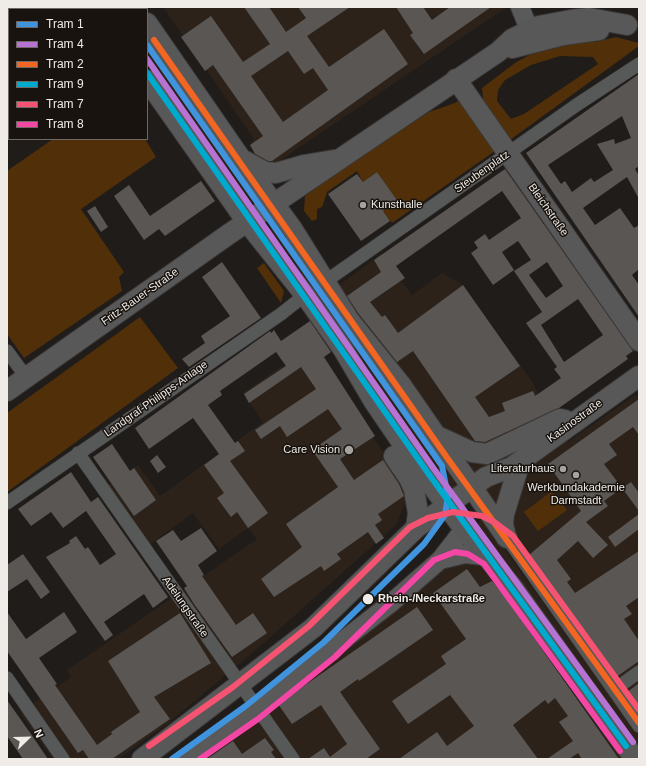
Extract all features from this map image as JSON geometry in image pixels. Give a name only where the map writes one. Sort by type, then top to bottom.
[{"type":"main road","points":[[520,7],[535,32]]},
{"type":"main road","points":[[531,7],[535,32]]},
{"type":"main road","points":[[148,24],[274,204],[326,281],[349,320],[401,385],[507,538]]},
{"type":"main road","points":[[274,204],[456,79],[498,52],[512,39],[535,32],[563,34],[633,24]]},
{"type":"main road","name":"Bleichstraße","points":[[456,79],[639,341]]},
{"type":"main road","points":[[148,81],[247,222],[305,295],[343,349],[373,400],[464,529],[513,588],[635,759]]},
{"type":"main road","points":[[239,156],[259,170],[271,173],[281,172],[304,164],[338,160]]},
{"type":"main road","name":"Fritz-Bauer-Straße","points":[[7,391],[274,204]]},
{"type":"main road","name":"Kasinostraße","points":[[142,759],[240,686],[313,628],[416,528],[486,477],[516,465],[575,421],[635,382]]},
{"type":"main road","points":[[373,400],[374,426],[409,478],[414,489],[418,513],[416,528]]},
{"type":"main road","points":[[436,435],[448,443],[472,452],[487,454],[560,419],[575,421]]},
{"type":"main road","points":[[507,538],[503,524],[504,514],[516,465]]},
{"type":"main road","name":"Kasinostraße","points":[[464,529],[498,493],[516,465]]},
{"type":"main road","points":[[187,759],[256,708],[391,603],[440,560],[464,529]]},
{"type":"main road","points":[[440,560],[465,554],[483,556],[490,560]]},
{"type":"street","name":"Steubenplatz","points":[[326,281],[605,85],[639,64]]},
{"type":"street","name":"Landgraf-Philipps-Anlage","points":[[7,503],[281,314],[305,295]]},
{"type":"street","points":[[7,352],[26,378]]},
{"type":"street","name":"Adelungstraße","points":[[78,453],[240,686],[293,759]]},
{"type":"street","points":[[507,538],[639,726]]},
{"type":"street","points":[[614,690],[639,672]]},
{"type":"street","points":[[7,678],[63,759]]},
{"type":"shaded area","points":[[163,7],[507,7],[269,168],[251,143],[254,139]]},
{"type":"shaded area","points":[[148,37],[259,197],[254,201],[247,202],[239,195],[148,64]]},
{"type":"shaded area","points":[[616,37],[639,43],[639,46],[510,140],[484,105],[482,88],[515,63],[531,54],[571,43],[588,41],[595,42]],"holes":[[[560,56],[593,57],[598,64],[524,114],[511,119],[497,101],[498,90],[505,80],[531,65]]]},
{"type":"shaded area","points":[[459,100],[495,151],[392,223],[383,211],[397,200],[377,172],[363,182],[357,171],[327,192],[322,207],[317,209],[317,219],[312,221],[304,211],[305,196],[328,178],[429,112],[455,103]]},
{"type":"shaded area","points":[[52,140],[146,140],[156,157],[81,209],[124,272],[119,277],[122,291],[24,358],[7,334],[7,171]]},
{"type":"shaded area","points":[[278,224],[373,364],[453,475],[456,487],[454,491],[439,483],[430,471],[434,467],[266,232],[271,225]]},
{"type":"shaded area","points":[[381,254],[412,295],[442,273],[463,285],[531,380],[552,419],[568,442],[635,395],[639,397],[639,721],[334,289]]},
{"type":"shaded area","points":[[264,263],[284,291],[281,303],[257,268]]},
{"type":"shaded area","points":[[140,317],[178,368],[7,492],[7,413]]},
{"type":"shaded area","points":[[314,344],[334,379],[410,492],[396,525],[257,649],[166,725],[118,759],[53,759],[20,713],[71,677],[67,670],[257,539],[248,528],[219,549],[193,513],[144,549],[103,489],[138,465],[160,496],[263,422],[243,393]]},
{"type":"shaded area","points":[[552,491],[567,510],[538,531],[524,512]]},
{"type":"shaded area","points":[[482,518],[639,735],[639,756],[481,537],[477,525]]},
{"type":"shaded area","points":[[474,554],[635,759],[187,759],[419,579]]},
{"type":"building","points":[[244,7],[269,7],[286,32],[306,18],[298,7],[350,7],[307,36],[329,67],[384,29],[408,64],[272,161],[268,161],[255,154],[250,145],[263,136],[213,65],[205,71],[181,37],[211,16],[243,62],[270,44]],"holes":[[[288,51],[304,74],[313,68],[328,90],[283,122],[251,76]]]},
{"type":"building","points":[[396,7],[423,7],[432,20],[450,7],[491,7],[424,54],[410,35],[413,33]]},
{"type":"building","points":[[639,74],[639,166],[635,169],[639,176],[639,199],[627,177],[583,208],[595,225],[620,208],[634,228],[639,225],[639,269],[632,275],[639,285],[639,317],[526,153]],"holes":[[[622,116],[631,138],[615,144],[614,139],[597,144],[613,170],[594,182],[591,178],[572,192],[565,181],[561,184],[548,165]]]},
{"type":"building","points":[[505,169],[633,351],[626,356],[628,359],[559,408],[485,442],[475,441],[413,351],[397,362],[358,313],[347,296],[381,272],[374,260]],"holes":[[[502,191],[521,218],[489,240],[485,234],[474,242],[478,248],[471,253],[493,285],[514,270],[502,252],[518,241],[531,260],[514,271],[542,312],[526,323],[557,367],[554,369],[561,378],[535,396],[533,391],[502,403],[505,411],[489,417],[475,397],[520,366],[463,285],[398,333],[385,315],[382,317],[370,302],[405,278],[396,266]],[[547,262],[563,286],[546,298],[529,275]],[[578,299],[603,335],[564,362],[541,325]]]},
{"type":"building","name":"Kunsthalle","points":[[377,172],[397,200],[383,211],[390,221],[361,241],[328,194],[357,174],[363,182]]},
{"type":"building","points":[[201,181],[215,201],[165,236],[159,229],[144,240],[114,196],[129,185],[150,216]]},
{"type":"building","points":[[95,206],[108,227],[101,232],[87,211]]},
{"type":"building","points":[[222,262],[261,318],[189,367],[182,359],[205,343],[201,336],[230,316],[202,277]]},
{"type":"building","points":[[310,321],[331,352],[324,357],[375,436],[340,459],[354,480],[383,460],[399,484],[404,496],[378,514],[382,520],[375,525],[384,538],[376,544],[368,532],[337,554],[341,559],[324,571],[321,566],[274,597],[261,579],[302,547],[286,524],[338,487],[312,450],[342,429],[328,409],[287,437],[280,426],[261,439],[255,430],[316,389],[301,367],[249,403],[244,394],[286,366],[276,352],[220,391],[222,395],[208,405],[235,443],[238,441],[245,451],[230,461],[268,513],[248,528],[237,512],[231,517],[217,498],[224,493],[204,465],[219,454],[193,418],[149,449],[135,428],[270,331],[271,333],[274,330],[281,341]]},
{"type":"building","points":[[639,399],[639,435],[633,427],[609,444],[617,455],[604,464],[622,488],[604,501],[608,506],[586,522],[608,545],[593,558],[578,541],[557,560],[571,579],[567,582],[575,593],[639,551],[639,597],[626,606],[632,614],[624,619],[639,641],[639,661],[615,678],[529,555],[581,511],[548,464]]},
{"type":"building","points":[[112,444],[130,471],[134,468],[156,500],[134,516],[93,457]]},
{"type":"building","points":[[157,455],[166,467],[158,473],[150,461]]},
{"type":"building","points":[[71,472],[91,502],[98,497],[168,597],[153,608],[144,594],[104,622],[113,635],[105,641],[46,557],[70,543],[69,541],[76,536],[85,549],[88,547],[100,565],[116,554],[86,511],[63,528],[51,512],[31,526],[18,509]]},
{"type":"building","points":[[631,482],[639,493],[639,511],[622,488]]},
{"type":"building","points":[[639,514],[639,529],[615,547],[608,537]]},
{"type":"building","points":[[201,528],[217,551],[198,565],[204,575],[202,576],[236,625],[253,613],[267,633],[232,657],[194,604],[184,588],[187,586],[156,541],[173,530],[181,541]]},
{"type":"building","points":[[23,554],[50,592],[41,599],[27,579],[7,592],[7,565]]},
{"type":"building","points":[[467,569],[480,587],[492,581],[503,594],[619,759],[582,759],[578,753],[569,759],[547,759],[573,741],[559,722],[568,716],[555,698],[548,704],[545,700],[513,725],[538,759],[399,759],[437,732],[447,746],[474,726],[450,695],[408,724],[392,701],[446,664],[441,656],[466,639],[433,593]]},
{"type":"building","points":[[417,607],[433,630],[359,681],[358,679],[340,692],[380,749],[366,759],[308,759],[324,748],[330,757],[347,744],[321,705],[292,724],[278,704]]},
{"type":"building","points":[[7,612],[26,639],[64,612],[77,632],[39,658],[57,684],[55,685],[97,745],[112,734],[111,732],[140,712],[108,661],[180,613],[211,663],[154,697],[170,719],[112,759],[89,759],[83,750],[78,753],[7,651]]},
{"type":"building","points":[[639,683],[639,712],[626,693]]},
{"type":"building","points":[[7,700],[48,759],[23,759],[7,736]]},
{"type":"building","points":[[265,738],[274,750],[271,752],[276,759],[207,759],[233,741],[242,754]]},
{"type":"tram line","name":"2","points":[[154,40],[448,459],[639,723]]},
{"type":"tram line","name":"1","points":[[148,46],[442,466],[448,496],[445,515],[424,544],[324,642],[247,705],[172,759]]},
{"type":"tram line","name":"4","points":[[148,60],[434,469],[633,742]]},
{"type":"tram line","name":"9","points":[[148,74],[428,473],[626,746]]},
{"type":"tram line","name":"7","points":[[149,746],[233,687],[309,626],[410,527],[428,518],[453,512],[482,516],[494,522],[513,536],[639,710]]},
{"type":"tram line","name":"8","points":[[200,759],[258,719],[335,657],[434,560],[455,552],[468,554],[484,564],[620,751]]},
{"type":"place","name":"Kunsthalle","points":[[363,205]]},
{"type":"place","name":"Care Vision","points":[[349,450]]},
{"type":"place","name":"Literaturhaus","points":[[563,469]]},
{"type":"place","name":"Werkbundakademie Darmstadt","points":[[576,475]]},
{"type":"place","name":"Rhein-/Neckarstraße","points":[[368,599]]}]
